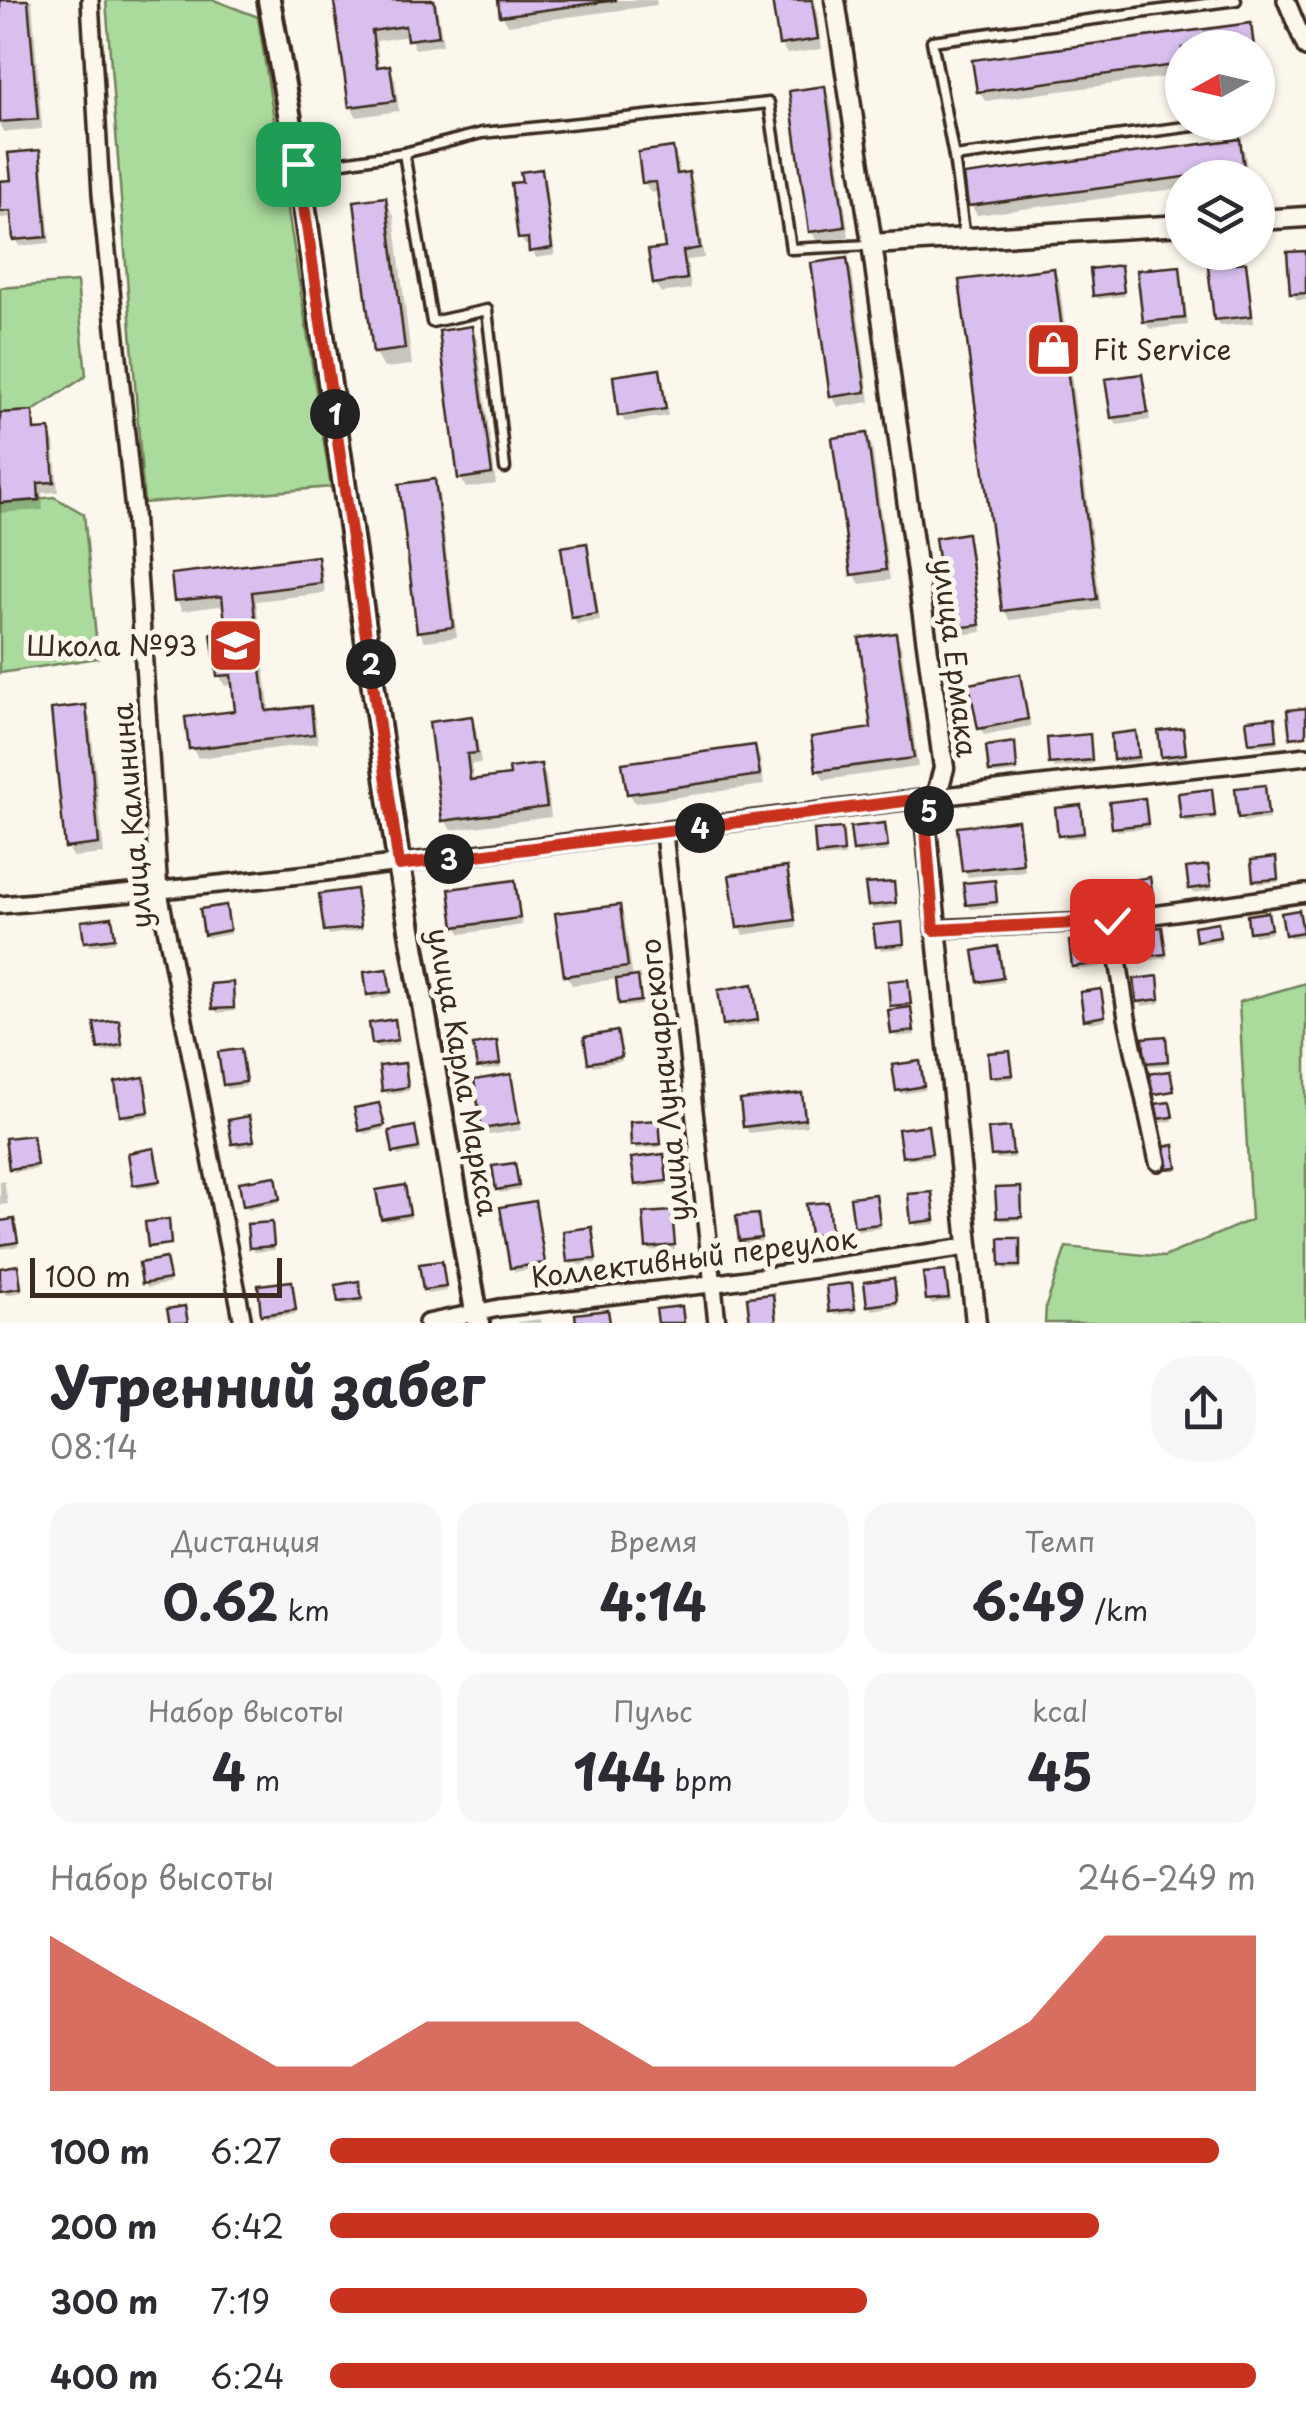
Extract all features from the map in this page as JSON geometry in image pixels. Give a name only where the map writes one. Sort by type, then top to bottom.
[{"type":"main road","name":"улица Карла Маркса","points":[[269,0],[298,168],[399,865],[477,1318]]},
{"type":"street","name":"улица Калинина","points":[[90,0],[101,194],[134,511],[159,892],[243,1323]]},
{"type":"street","name":"улица Ермака","points":[[835,0],[944,768],[925,818],[976,1323]]},
{"type":"street","points":[[1286,0],[1306,48]]},
{"type":"street","points":[[1275,219],[1306,217]]},
{"type":"street","points":[[872,244],[1165,226]]},
{"type":"street","points":[[0,906],[399,865],[936,797],[1306,756]]},
{"type":"street","name":"улица Луначарского","points":[[664,833],[717,1323]]},
{"type":"street","points":[[934,930],[1112,921],[1306,893]]},
{"type":"street","points":[[1112,921],[1127,1018],[1158,1162]]},
{"type":"street","name":"Коллективный переулок","points":[[427,1323],[967,1246]]},
{"type":"lane","points":[[965,238],[932,40],[1236,0]]},
{"type":"lane","points":[[298,168],[404,152],[482,132],[769,103],[791,249],[872,244]]},
{"type":"lane","points":[[954,156],[1165,129]]},
{"type":"lane","points":[[404,152],[432,322],[486,310],[505,468]]},
{"type":"green space","points":[[106,0],[214,0],[258,17],[331,487],[144,503]]},
{"type":"green space","points":[[77,282],[86,376],[33,411],[0,413],[0,288]]},
{"type":"green space","points":[[54,497],[84,514],[98,658],[0,673],[0,503]]},
{"type":"green space","points":[[1306,983],[1306,1323],[1045,1323],[1046,1306],[1066,1247],[1164,1257],[1251,1220],[1239,1002]]},
{"type":"building","points":[[0,0],[28,0],[38,119],[0,122]]},
{"type":"building","points":[[434,0],[439,36],[407,40],[405,26],[372,31],[377,67],[390,65],[395,101],[349,107],[334,2]]},
{"type":"building","points":[[498,0],[617,0],[500,16]]},
{"type":"building","points":[[772,0],[812,0],[818,39],[779,45]]},
{"type":"building","points":[[1251,23],[1252,30],[1198,30]]},
{"type":"building","points":[[1165,34],[1165,66],[977,92],[972,60]]},
{"type":"building","points":[[825,86],[845,227],[809,232],[789,91]]},
{"type":"building","points":[[1232,140],[1240,140],[1243,160],[1165,160],[1165,180],[968,206],[964,175]]},
{"type":"building","points":[[673,147],[677,174],[689,172],[700,248],[683,251],[687,279],[653,284],[648,250],[665,248],[656,182],[642,183],[638,152]]},
{"type":"building","points":[[40,150],[47,237],[13,240],[11,211],[0,212],[0,181],[11,180],[8,153]]},
{"type":"building","points":[[542,169],[552,248],[529,252],[528,238],[518,239],[511,183],[522,182],[520,172]]},
{"type":"building","points":[[386,197],[405,349],[373,353],[354,201]]},
{"type":"building","points":[[1306,251],[1306,293],[1290,294],[1287,252]]},
{"type":"building","points":[[847,258],[866,392],[830,397],[811,263]]},
{"type":"building","points":[[1121,265],[1124,292],[1093,296],[1090,269]]},
{"type":"building","points":[[1054,268],[1097,599],[1002,611],[959,280]]},
{"type":"building","points":[[1137,270],[1180,270],[1185,318],[1143,322]]},
{"type":"building","points":[[1208,270],[1247,270],[1252,316],[1214,320]]},
{"type":"building","points":[[472,326],[492,474],[458,479],[439,331]]},
{"type":"building","points":[[660,369],[666,409],[618,416],[613,376]]},
{"type":"building","points":[[1142,374],[1148,413],[1111,418],[1105,379]]},
{"type":"building","points":[[33,411],[34,430],[50,429],[54,482],[38,483],[39,500],[0,503],[0,413]]},
{"type":"building","points":[[867,433],[886,570],[851,575],[832,438]]},
{"type":"building","points":[[435,479],[453,627],[417,632],[399,484]]},
{"type":"building","points":[[967,533],[980,625],[948,629],[935,538]]},
{"type":"building","points":[[587,543],[597,614],[571,618],[561,547]]},
{"type":"building","name":"Школа №93","points":[[318,556],[321,583],[252,592],[266,711],[311,706],[314,734],[189,749],[185,717],[235,711],[231,675],[217,676],[211,633],[226,631],[222,596],[174,601],[171,574]]},
{"type":"building","points":[[896,633],[914,758],[816,771],[811,737],[871,728],[859,638]]},
{"type":"building","points":[[1020,674],[1028,719],[978,729],[969,684]]},
{"type":"building","points":[[86,705],[99,844],[65,848],[51,709]]},
{"type":"building","points":[[1306,708],[1306,736],[1290,738],[1287,710]]},
{"type":"building","points":[[472,716],[477,753],[467,754],[470,780],[510,775],[509,768],[541,764],[547,807],[442,821],[429,722]]},
{"type":"building","points":[[1275,717],[1277,740],[1249,743],[1246,720]]},
{"type":"building","points":[[1183,728],[1186,754],[1161,757],[1158,731]]},
{"type":"building","points":[[1136,731],[1139,757],[1113,760],[1111,734]]},
{"type":"building","points":[[1090,734],[1092,760],[1049,764],[1047,738]]},
{"type":"building","points":[[1015,742],[1017,769],[989,772],[986,746]]},
{"type":"building","points":[[755,745],[760,775],[627,794],[622,763]]},
{"type":"building","points":[[1265,785],[1268,815],[1238,818],[1235,788]]},
{"type":"building","points":[[1212,789],[1215,816],[1181,819],[1178,793]]},
{"type":"building","points":[[1145,798],[1148,824],[1112,828],[1109,802]]},
{"type":"building","points":[[1081,805],[1084,833],[1058,836],[1055,808]]},
{"type":"building","points":[[1018,820],[1023,864],[962,871],[957,827]]},
{"type":"building","points":[[885,823],[888,847],[853,851],[850,827]]},
{"type":"building","points":[[842,828],[844,852],[816,855],[814,830]]},
{"type":"building","points":[[1276,857],[1278,879],[1253,881],[1251,860]]},
{"type":"building","points":[[1208,865],[1211,886],[1189,889],[1186,868]]},
{"type":"building","points":[[787,867],[795,920],[737,928],[729,875]]},
{"type":"building","points":[[1150,877],[1153,897],[1126,901],[1122,882]]},
{"type":"building","points":[[515,880],[520,918],[454,927],[449,889]]},
{"type":"building","points":[[995,880],[997,902],[966,905],[963,883]]},
{"type":"building","points":[[894,882],[896,903],[868,906],[865,884]]},
{"type":"building","points":[[1102,882],[1106,904],[1081,907],[1078,885]]},
{"type":"building","points":[[356,889],[361,927],[324,931],[319,894]]},
{"type":"building","points":[[226,905],[230,930],[204,935],[200,909]]},
{"type":"building","points":[[620,905],[628,967],[564,976],[555,913]]},
{"type":"building","points":[[1299,910],[1303,932],[1285,935],[1281,913]]},
{"type":"building","points":[[1268,912],[1271,929],[1249,932],[1247,915]]},
{"type":"building","points":[[112,917],[115,938],[84,942],[81,921]]},
{"type":"building","points":[[902,922],[904,944],[876,947],[873,925]]},
{"type":"building","points":[[1218,922],[1220,937],[1196,941],[1194,926]]},
{"type":"building","points":[[1162,927],[1166,954],[1135,958],[1131,931]]},
{"type":"building","points":[[1097,937],[1101,963],[1072,967],[1069,941]]},
{"type":"building","points":[[998,946],[1003,978],[978,982],[973,951]]},
{"type":"building","points":[[387,969],[391,992],[367,995],[364,972]]},
{"type":"building","points":[[638,976],[641,1001],[619,1004],[616,979]]},
{"type":"building","points":[[1158,976],[1160,999],[1137,1002],[1134,979]]},
{"type":"building","points":[[908,979],[911,1004],[890,1006],[888,981]]},
{"type":"building","points":[[233,982],[234,1008],[212,1009],[210,984]]},
{"type":"building","points":[[753,984],[758,1020],[723,1025],[718,990]]},
{"type":"building","points":[[1101,989],[1105,1016],[1084,1020],[1080,992]]},
{"type":"building","points":[[911,1007],[914,1031],[891,1034],[888,1010]]},
{"type":"building","points":[[395,1019],[398,1040],[372,1044],[369,1023]]},
{"type":"building","points":[[119,1020],[122,1045],[98,1049],[94,1023]]},
{"type":"building","points":[[617,1031],[622,1057],[588,1063],[584,1037]]},
{"type":"building","points":[[1166,1036],[1168,1061],[1145,1063],[1143,1038]]},
{"type":"building","points":[[497,1041],[500,1064],[477,1068],[473,1045]]},
{"type":"building","points":[[241,1049],[246,1082],[223,1085],[218,1052]]},
{"type":"building","points":[[1010,1051],[1013,1075],[990,1077],[988,1053]]},
{"type":"building","points":[[920,1061],[924,1086],[896,1091],[892,1065]]},
{"type":"building","points":[[405,1063],[408,1087],[382,1091],[379,1066]]},
{"type":"building","points":[[1170,1071],[1174,1091],[1149,1095],[1146,1074]]},
{"type":"building","points":[[511,1074],[519,1123],[482,1129],[474,1080]]},
{"type":"building","points":[[144,1077],[149,1112],[120,1116],[115,1082]]},
{"type":"building","points":[[802,1093],[805,1119],[743,1127],[740,1100]]},
{"type":"building","points":[[1170,1102],[1173,1117],[1157,1119],[1154,1104]]},
{"type":"building","points":[[379,1103],[385,1125],[359,1131],[354,1108]]},
{"type":"building","points":[[249,1116],[254,1141],[232,1144],[228,1120]]},
{"type":"building","points":[[659,1120],[661,1144],[631,1146],[630,1122]]},
{"type":"building","points":[[928,1125],[932,1153],[902,1157],[898,1129]]},
{"type":"building","points":[[415,1126],[419,1148],[393,1153],[389,1131]]},
{"type":"building","points":[[1010,1127],[1013,1154],[991,1156],[988,1129]]},
{"type":"building","points":[[33,1135],[37,1165],[9,1169],[5,1138]]},
{"type":"building","points":[[1174,1145],[1177,1168],[1164,1169],[1162,1147]]},
{"type":"building","points":[[154,1148],[160,1181],[133,1185],[128,1153]]},
{"type":"building","points":[[664,1154],[667,1181],[635,1185],[631,1158]]},
{"type":"building","points":[[515,1163],[519,1186],[496,1190],[492,1166]]},
{"type":"building","points":[[276,1176],[280,1199],[243,1206],[239,1182]]},
{"type":"building","points":[[405,1185],[410,1214],[381,1219],[376,1190]]},
{"type":"building","points":[[1021,1187],[1022,1217],[997,1218],[995,1188]]},
{"type":"building","points":[[932,1192],[935,1220],[911,1223],[908,1194]]},
{"type":"building","points":[[876,1194],[880,1224],[854,1227],[850,1197]]},
{"type":"building","points":[[535,1201],[545,1263],[510,1268],[500,1207]]},
{"type":"building","points":[[828,1202],[831,1233],[810,1235],[806,1204]]},
{"type":"building","points":[[672,1211],[675,1245],[646,1248],[643,1213]]},
{"type":"building","points":[[758,1214],[761,1238],[739,1241],[736,1216]]},
{"type":"building","points":[[14,1219],[18,1242],[0,1245],[0,1221]]},
{"type":"building","points":[[169,1219],[171,1244],[148,1247],[145,1222]]},
{"type":"building","points":[[272,1222],[274,1246],[249,1248],[247,1224]]},
{"type":"building","points":[[592,1227],[596,1259],[567,1262],[563,1231]]},
{"type":"building","points":[[999,1238],[1020,1238],[1020,1266],[1000,1266]]},
{"type":"building","points":[[166,1258],[170,1279],[142,1284],[139,1263]]},
{"type":"building","points":[[442,1261],[446,1287],[423,1290],[419,1264]]},
{"type":"building","points":[[18,1265],[21,1288],[0,1291],[0,1268]]},
{"type":"building","points":[[945,1271],[949,1298],[926,1300],[923,1273]]},
{"type":"building","points":[[894,1278],[897,1302],[867,1306],[864,1282]]},
{"type":"building","points":[[292,1281],[296,1310],[261,1315],[258,1285]]},
{"type":"building","points":[[359,1281],[362,1299],[338,1302],[335,1285]]},
{"type":"building","points":[[852,1283],[855,1309],[829,1312],[826,1286]]},
{"type":"building","points":[[773,1294],[776,1322],[750,1323],[747,1297]]},
{"type":"building","points":[[185,1306],[188,1323],[170,1323],[167,1309]]},
{"type":"building","points":[[682,1306],[684,1323],[658,1323],[656,1309]]},
{"type":"building","points":[[608,1310],[610,1323],[576,1323],[575,1314]]},
{"type":"place","name":"Fit Service","points":[[1054,350]]},
{"type":"place","name":"Школа №93","points":[[236,646]]},
{"type":"route","points":[[298,164],[399,865],[936,797],[925,818],[934,930],[1112,921]]}]
